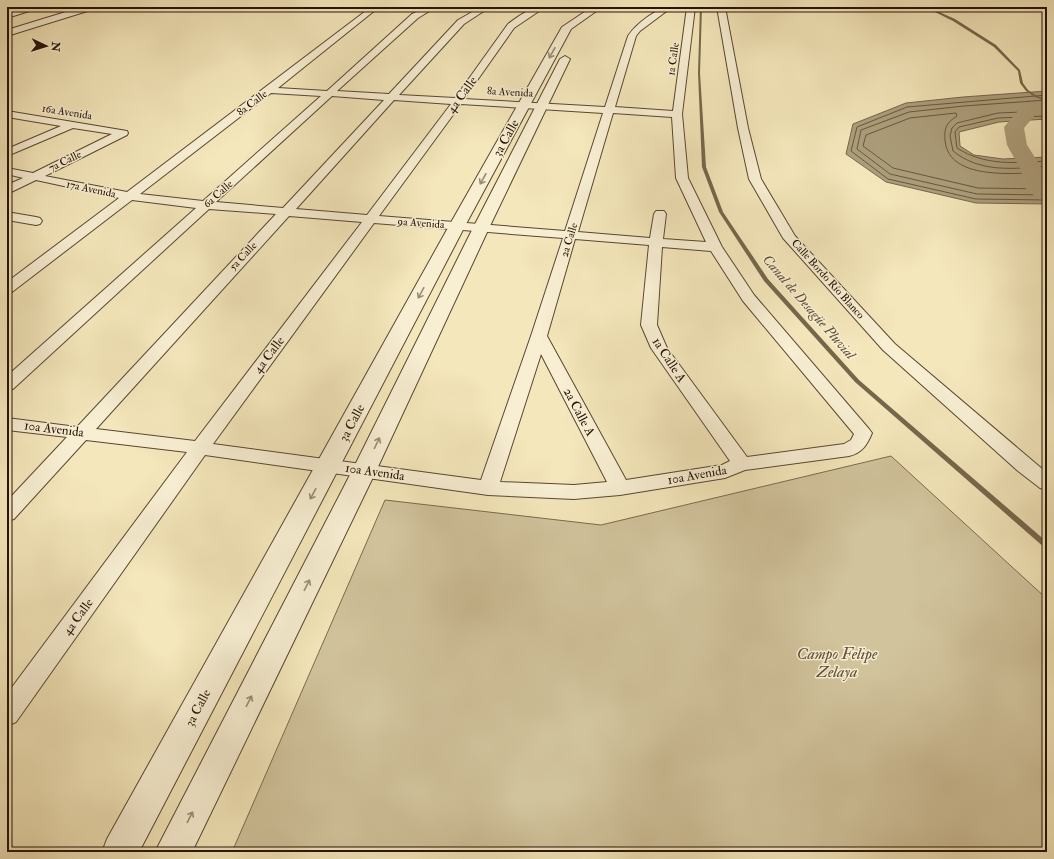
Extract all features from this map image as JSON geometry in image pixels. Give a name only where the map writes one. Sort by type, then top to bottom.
[{"type":"street","points":[[7,16],[38,7]]},
{"type":"street","points":[[56,7],[80,10]]},
{"type":"street","points":[[7,33],[91,7]]},
{"type":"street","name":"8a Calle","points":[[7,289],[127,196],[269,90],[372,9],[379,7]]},
{"type":"street","name":"6a Calle","points":[[7,385],[416,16],[432,7]]},
{"type":"street","name":"5a Calle","points":[[7,514],[284,212],[461,22],[486,7]]},
{"type":"street","name":"4a Calle","points":[[7,714],[200,448],[512,26],[521,18],[541,7]]},
{"type":"street","name":"3a Calle","points":[[173,852],[364,471],[481,228],[567,27],[598,7]]},
{"type":"street","name":"3a Calle","points":[[120,852],[457,226],[580,28],[613,7]]},
{"type":"street","name":"2a Calle","points":[[488,488],[539,336],[632,36],[638,29],[668,7]]},
{"type":"street","name":"1a Calle","points":[[691,7],[677,114],[682,178],[715,247]]},
{"type":"street","name":"Calle Bordo Río Blanco","points":[[721,7],[743,128],[755,179],[790,238],[888,347],[1019,461],[1047,483]]},
{"type":"street","name":"8a Avenida","points":[[269,90],[677,114]]},
{"type":"street","name":"16a Avenida","points":[[7,114],[123,133]]},
{"type":"street","points":[[7,122],[20,116]]},
{"type":"street","points":[[7,153],[71,125]]},
{"type":"street","name":"7a Calle","points":[[7,190],[123,133]]},
{"type":"street","name":"17a Avenida","points":[[7,171],[127,196]]},
{"type":"street","name":"9a Avenida","points":[[127,196],[284,212],[715,247]]},
{"type":"street","name":"1a Calle A","points":[[660,214],[656,242],[649,325],[659,348],[742,464]]},
{"type":"street","points":[[7,216],[36,221]]},
{"type":"street","name":"10a Avenida","points":[[7,424],[329,465],[488,488],[574,492],[620,488],[725,471],[742,464],[848,450],[859,443],[863,433],[748,298],[715,247]]},
{"type":"street","name":"2a Calle A","points":[[539,336],[620,488]]},
{"type":"green space","name":"Campo Felipe Zelaya","points":[[891,456],[1047,599],[1047,852],[232,852],[385,500],[601,525]]},
{"type":"water","points":[[1047,91],[1047,119],[999,122],[959,132],[960,146],[974,155],[1003,159],[1047,157],[1047,204],[976,203],[886,182],[846,154],[853,124],[906,103]]},
{"type":"waterway","name":"Canal de Desagüe Pluvial","points":[[701,7],[699,73],[704,167],[721,212],[766,280],[857,381],[1047,546]]},
{"type":"waterway","points":[[926,7],[954,20],[995,46],[1019,71],[1022,83],[1027,91],[1047,100]]},
{"type":"waterway","points":[[1047,106],[1031,108],[1014,127],[1017,145],[1032,170],[1035,185],[1047,194]]}]
